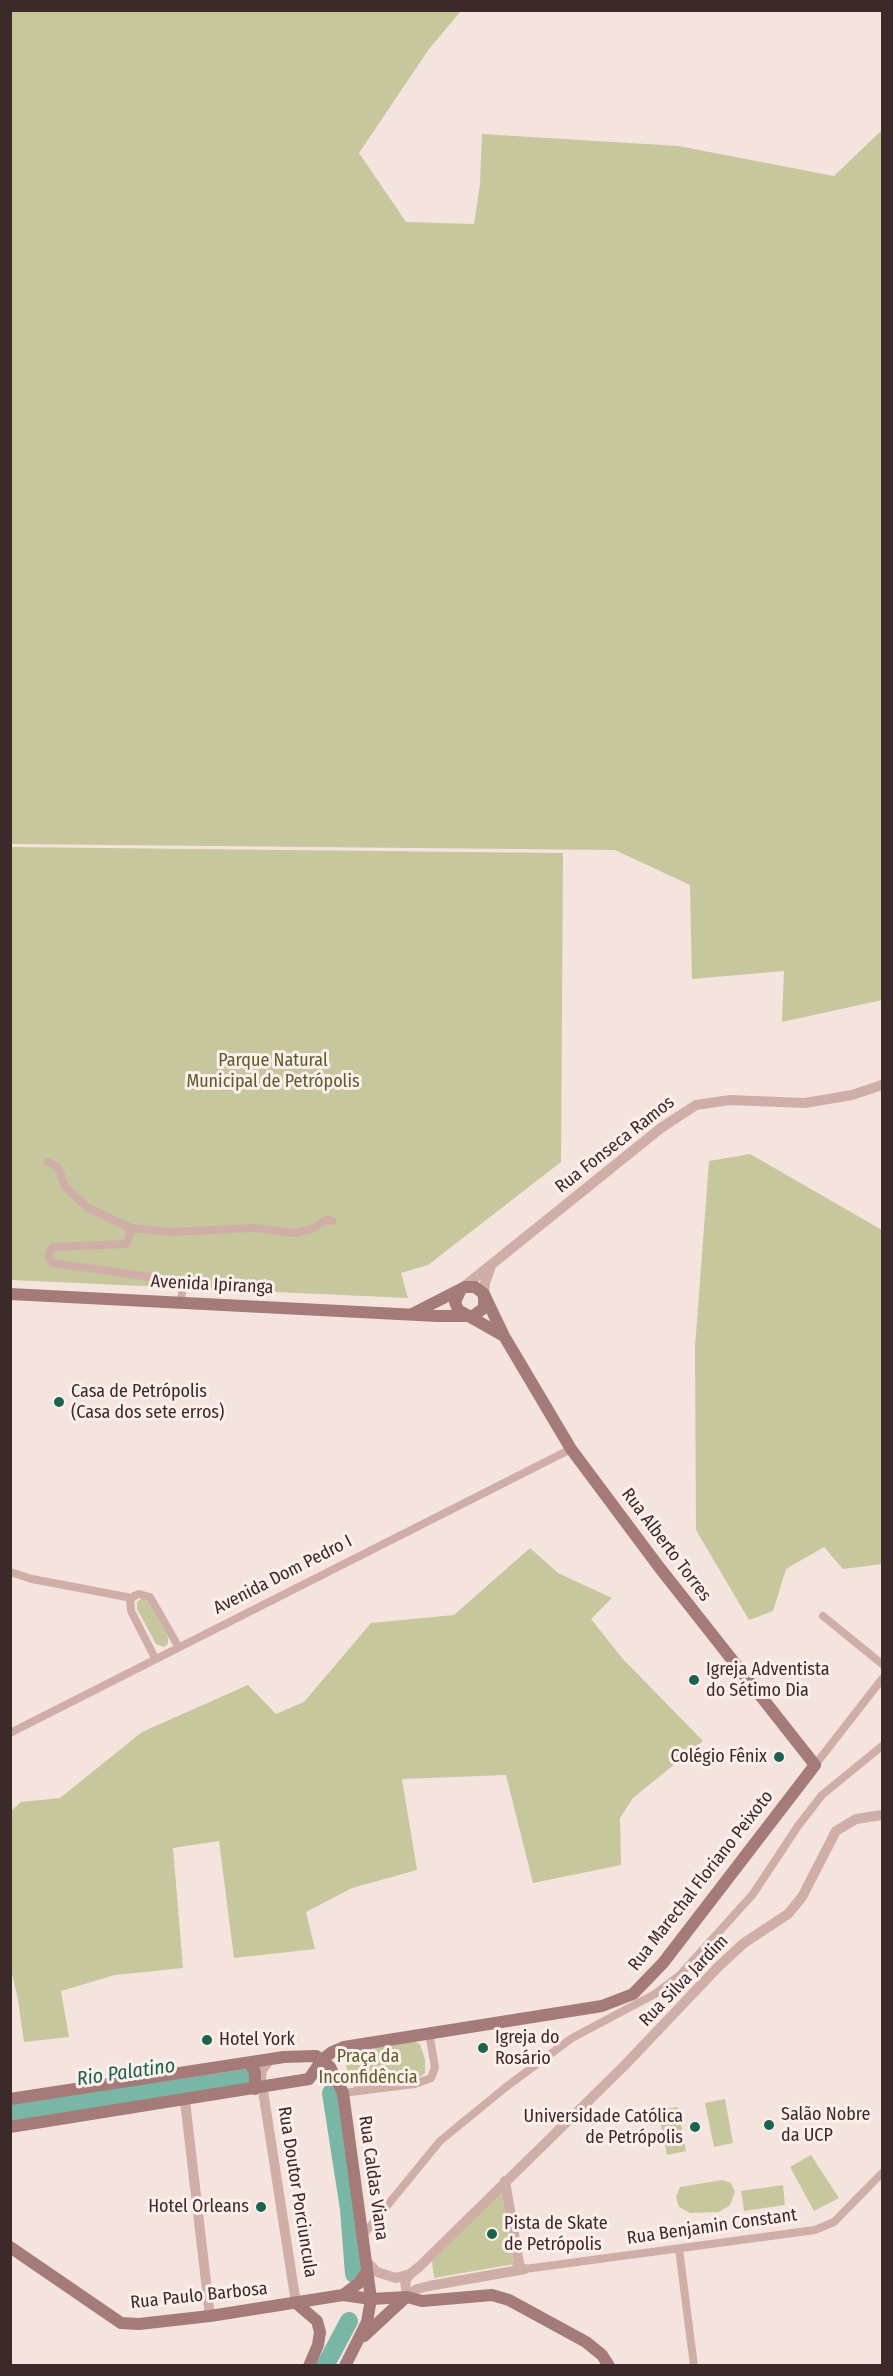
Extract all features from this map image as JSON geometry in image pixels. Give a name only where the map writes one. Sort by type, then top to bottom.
[{"type":"main road","points":[[412,1314],[461,1289],[474,1287],[484,1294],[485,1304],[481,1312],[468,1316]]},
{"type":"main road","points":[[461,1289],[457,1296],[456,1306],[468,1316],[504,1336]]},
{"type":"main road","name":"Avenida Ipiranga","points":[[10,1294],[468,1316]]},
{"type":"main road","name":"Rua Alberto Torres","points":[[484,1294],[504,1336],[571,1449],[673,1586],[815,1764]]},
{"type":"main road","name":"Rua Marechal Floriano Peixoto","points":[[10,2127],[185,2101],[309,2079],[322,2060],[332,2052],[344,2047],[602,2006],[633,1994],[663,1963],[815,1764]]},
{"type":"main road","points":[[10,2099],[270,2059],[316,2056],[322,2060]]},
{"type":"main road","name":"Rua Caldas Viana","points":[[322,2060],[330,2067],[343,2092],[371,2299]]},
{"type":"main road","points":[[249,2062],[255,2072],[259,2088]]},
{"type":"main road","name":"Rua Paulo Barbosa","points":[[10,2247],[121,2323],[139,2324],[210,2316],[343,2295],[371,2299],[407,2297],[422,2301],[502,2297],[586,2342],[602,2355],[609,2366]]},
{"type":"main road","points":[[343,2295],[359,2283],[367,2266]]},
{"type":"main road","points":[[359,2341],[407,2297]]},
{"type":"main road","points":[[345,2366],[367,2322],[371,2299]]},
{"type":"main road","points":[[296,2303],[317,2321],[320,2332],[309,2366]]},
{"type":"street","name":"Rua Fonseca Ramos","points":[[461,1289],[661,1128],[696,1105],[730,1100],[805,1103],[852,1095],[882,1085]]},
{"type":"street","points":[[48,1162],[58,1167],[64,1187],[88,1208],[131,1228],[171,1232],[254,1228],[293,1233],[312,1229],[326,1220],[332,1221]]},
{"type":"street","points":[[131,1228],[127,1244],[54,1247],[49,1252],[49,1258],[53,1263],[62,1266],[178,1281],[183,1284],[181,1301]]},
{"type":"street","points":[[484,1294],[484,1283],[492,1263]]},
{"type":"street","name":"Avenida Dom Pedro I","points":[[10,1733],[571,1449]]},
{"type":"street","points":[[10,1572],[32,1579],[132,1598],[140,1594],[150,1597],[178,1646]]},
{"type":"street","points":[[132,1598],[131,1611],[155,1658]]},
{"type":"street","points":[[823,1616],[882,1664]]},
{"type":"street","name":"Rua Marechal Floriano Peixoto","points":[[815,1764],[882,1679]]},
{"type":"street","points":[[364,2234],[440,2141],[506,2087],[572,2038],[655,1994],[680,1975],[753,1894],[798,1826],[822,1795],[882,1746]]},
{"type":"street","name":"Rua Silva Jardim","points":[[414,2270],[625,2065],[718,1966],[744,1943],[788,1914],[802,1897],[836,1831],[856,1819],[882,1815]]},
{"type":"street","points":[[343,2092],[415,2084],[431,2078],[435,2068],[429,2032]]},
{"type":"street","points":[[259,2088],[262,2070],[270,2059]]},
{"type":"street","name":"Rua Doutor Porciuncula","points":[[259,2088],[296,2303]]},
{"type":"street","points":[[185,2101],[210,2316]]},
{"type":"street","name":"Rua Benjamin Constant","points":[[519,2268],[815,2230],[834,2222],[882,2173]]},
{"type":"street","points":[[407,2297],[417,2289],[519,2268],[506,2181]]},
{"type":"street","points":[[679,2248],[694,2366]]},
{"type":"street","points":[[367,2266],[376,2272],[396,2278],[414,2270]]},
{"type":"street","points":[[414,2270],[419,2280],[429,2286]]},
{"type":"street","points":[[407,2297],[405,2281],[414,2270]]},
{"type":"green space","points":[[11,10],[461,11],[429,49],[359,153],[406,222],[474,224],[480,184],[482,134],[678,146],[834,176],[882,130],[882,1000],[782,1022],[784,971],[692,979],[690,885],[615,850],[11,844]]},
{"type":"green space","name":"Parque Natural Municipal de Petrópolis","points":[[10,847],[563,853],[561,1162],[428,1265],[401,1273],[408,1298],[11,1280]]},
{"type":"green space","points":[[750,1154],[882,1230],[882,1564],[843,1569],[824,1547],[786,1569],[773,1611],[749,1620],[696,1530],[695,1347],[709,1161]]},
{"type":"green space","points":[[530,1548],[558,1573],[612,1598],[591,1619],[622,1658],[703,1741],[633,1798],[620,1818],[621,1865],[533,1883],[506,1775],[402,1779],[417,1870],[352,1888],[306,1912],[315,1949],[234,1958],[219,1841],[173,1848],[183,1968],[115,1975],[61,1991],[69,2037],[24,2042],[11,1969],[11,1811],[21,1802],[60,1798],[142,1732],[248,1685],[276,1714],[304,1702],[371,1623],[454,1615]]},
{"type":"green space","points":[[142,1598],[148,1601],[168,1637],[168,1644],[164,1647],[156,1644],[137,1609],[137,1602]]},
{"type":"green space","name":"Praça da Inconfidência","points":[[413,2041],[420,2044],[425,2059],[425,2073],[420,2077],[355,2088],[350,2083],[345,2061],[349,2053]]},
{"type":"green space","points":[[725,2099],[733,2143],[714,2147],[705,2103]]},
{"type":"green space","points":[[678,2107],[686,2151],[667,2155],[658,2110]]},
{"type":"green space","points":[[811,2155],[839,2198],[814,2211],[790,2167]]},
{"type":"green space","points":[[722,2180],[731,2183],[735,2192],[730,2205],[719,2212],[690,2213],[679,2207],[676,2197],[680,2187]]},
{"type":"green space","points":[[783,2185],[785,2205],[744,2211],[741,2191]]},
{"type":"green space","points":[[504,2189],[514,2264],[434,2278],[432,2261]]},
{"type":"waterway","name":"Rio Palatino","points":[[10,2113],[248,2078]]},
{"type":"waterway","name":"Rio Palatino","points":[[331,2093],[349,2209],[354,2274]]},
{"type":"waterway","name":"Rio Palatino","points":[[325,2366],[349,2321]]},
{"type":"place","name":"Casa de Petrópolis (Casa dos sete erros)","points":[[59,1402]]},
{"type":"place","name":"Igreja Adventista do Sétimo Dia","points":[[694,1680]]},
{"type":"place","name":"Colégio Fênix","points":[[779,1757]]},
{"type":"place","name":"Hotel York","points":[[207,2040]]},
{"type":"place","name":"Igreja do Rosário","points":[[483,2048]]},
{"type":"place","name":"Salão Nobre da UCP","points":[[769,2125]]},
{"type":"place","name":"Universidade Católica de Petrópolis","points":[[695,2127]]},
{"type":"place","name":"Hotel Orleans","points":[[261,2207]]},
{"type":"place","name":"Pista de Skate de Petrópolis","points":[[492,2234]]}]
